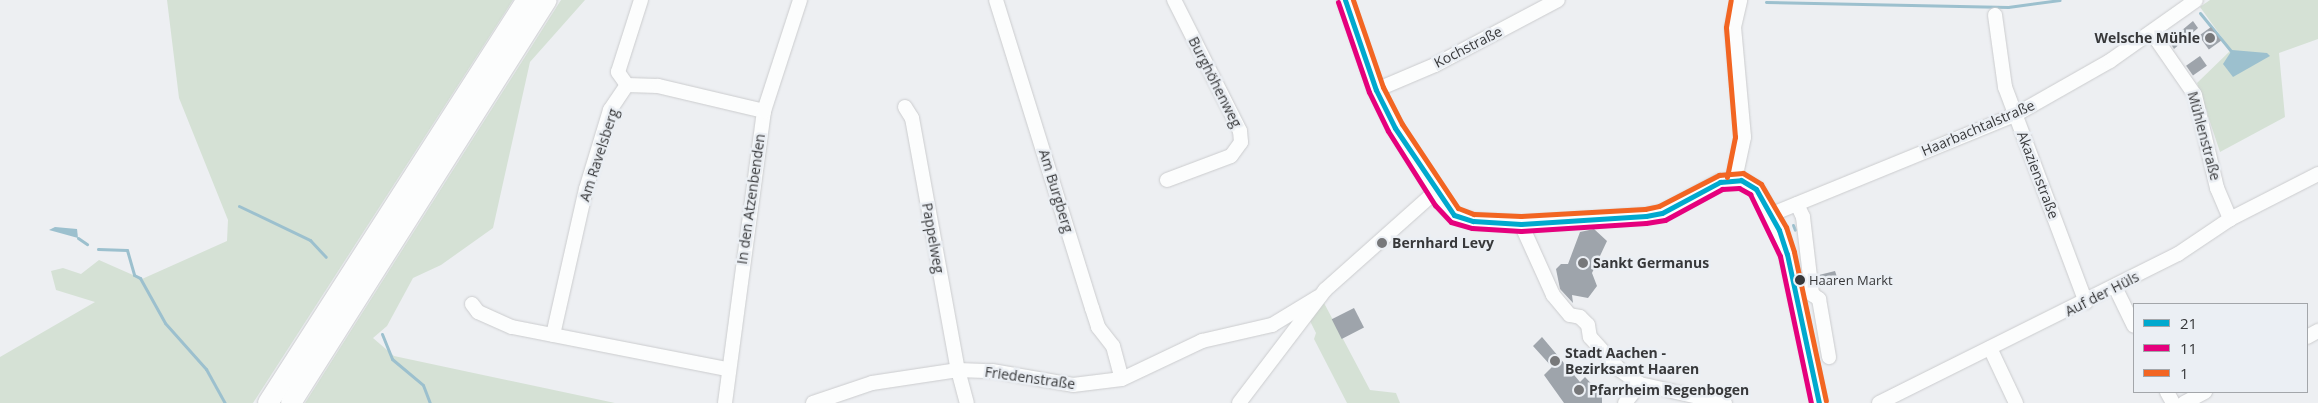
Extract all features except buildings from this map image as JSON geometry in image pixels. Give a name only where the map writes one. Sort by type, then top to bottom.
[{"type":"highway","points":[[347,297],[527,0]]},
{"type":"highway","points":[[268,403],[326,329],[547,0]]},
{"type":"highway","points":[[290,403],[326,329]]},
{"type":"main road","points":[[1345,0],[1376,90],[1435,192],[1450,212],[1462,218],[1521,224],[1662,213],[1720,182],[1734,179],[1756,188],[1772,214],[1800,274],[1819,403]]},
{"type":"main road","points":[[1734,179],[1743,137],[1732,28],[1739,0]]},
{"type":"street","points":[[641,0],[618,72],[627,85],[658,86],[764,111]]},
{"type":"street","name":"In den Atzenbenden","points":[[724,403],[726,370],[764,111],[800,0]]},
{"type":"street","name":"Am Burgberg","points":[[996,0],[1098,327],[1112,346],[1122,378]]},
{"type":"street","name":"Burghöhenweg","points":[[1167,180],[1232,156],[1241,142],[1240,131],[1174,0]]},
{"type":"street","name":"Kochstraße","points":[[1376,90],[1435,65],[1557,0]]},
{"type":"street","name":"Haarbachtalstraße","points":[[1772,214],[2015,115],[2152,33],[2196,0]]},
{"type":"street","name":"Akazienstraße","points":[[1995,15],[2006,87],[2086,302]]},
{"type":"street","name":"Mühlenstraße","points":[[2152,33],[2195,95],[2217,188],[2230,219]]},
{"type":"street","name":"Am Ravelsberg","points":[[553,335],[586,190],[610,110],[627,85]]},
{"type":"street","name":"Pappelweg","points":[[905,106],[912,118],[958,370],[967,403]]},
{"type":"street","name":"Auf der Hüls","points":[[1879,403],[2115,287],[2178,254],[2230,219],[2318,174]]},
{"type":"street","name":"Friedenstraße","points":[[1239,403],[1318,297],[1382,236],[1435,192]]},
{"type":"street","points":[[1797,204],[1803,216],[1800,274]]},
{"type":"street","points":[[1521,224],[1553,295],[1570,315],[1584,321],[1590,336],[1620,370],[1640,384],[1723,403]]},
{"type":"street","points":[[2115,287],[2133,324]]},
{"type":"street","points":[[1804,296],[1819,299],[1829,357]]},
{"type":"street","name":"Friedenstraße","points":[[813,403],[872,383],[958,370],[992,370],[1073,386],[1122,378],[1202,341],[1272,325],[1318,297]]},
{"type":"street","points":[[472,304],[491,319],[553,335],[726,370]]},
{"type":"street","points":[[1272,325],[1287,341]]},
{"type":"street","points":[[1990,348],[2016,403]]},
{"type":"street","points":[[1625,403],[1640,384]]},
{"type":"street","points":[[2184,403],[2203,393]]},
{"type":"shaded area","points":[[167,0],[513,0],[253,403],[0,403],[0,357],[95,302],[56,290],[51,271],[63,268],[81,274],[99,260],[142,279],[227,241],[228,220],[179,98]]},
{"type":"shaded area","points":[[561,0],[585,0],[530,62],[493,228],[441,265],[413,278],[387,326],[373,338],[394,356],[615,403],[305,403]]},
{"type":"shaded area","name":"Welsche Mühle","points":[[2210,0],[2318,0],[2318,39],[2279,53],[2285,117],[2220,152],[2197,83],[2231,50],[2200,7]]},
{"type":"shaded area","points":[[1324,303],[1370,390],[1396,393],[1400,403],[1347,403],[1314,339],[1316,333],[1310,321]]},
{"type":"water","points":[[2232,50],[2267,53],[2270,56],[2233,77],[2223,64]]},
{"type":"water","points":[[55,227],[77,229],[78,238],[49,230]]},
{"type":"waterway","points":[[1766,2],[2008,7],[2060,0]]},
{"type":"waterway","points":[[2200,13],[2231,51]]},
{"type":"waterway","points":[[239,206],[310,240],[326,257]]},
{"type":"waterway","points":[[1793,225],[1795,230]]},
{"type":"waterway","points":[[78,238],[87,244]]},
{"type":"waterway","points":[[98,249],[127,250],[134,275],[140,278],[165,323],[206,369],[225,403]]},
{"type":"waterway","points":[[382,334],[392,359],[423,385],[430,403]]},
{"type":"transit line","name":"21","points":[[1345,0],[1376,90],[1395,128],[1454,215],[1473,221],[1521,224],[1646,216],[1662,213],[1720,182],[1741,180],[1756,189],[1779,230],[1787,254],[1819,403]]},
{"type":"transit line","name":"1","points":[[1353,0],[1383,87],[1402,124],[1458,208],[1474,214],[1521,216],[1645,209],[1659,206],[1719,175],[1743,173],[1761,184],[1786,227],[1794,252],[1826,401]]},
{"type":"transit line","name":"1","points":[[1727,177],[1735,137],[1726,27],[1731,0]]},
{"type":"transit line","name":"11","points":[[1338,2],[1369,92],[1388,131],[1435,205],[1451,222],[1472,228],[1521,231],[1646,223],[1665,220],[1722,189],[1739,188],[1750,194],[1780,256],[1811,403]]},
{"type":"place","name":"Welsche Mühle","points":[[2210,38]]},
{"type":"place","name":"Bernhard Levy","points":[[1382,243]]},
{"type":"place","name":"Sankt Germanus","points":[[1583,263]]},
{"type":"place","name":"Haaren Markt","points":[[1800,280]]},
{"type":"place","name":"Stadt Aachen - Bezirksamt Haaren","points":[[1555,361]]},
{"type":"place","name":"Pfarrheim Regenbogen","points":[[1579,390]]}]
